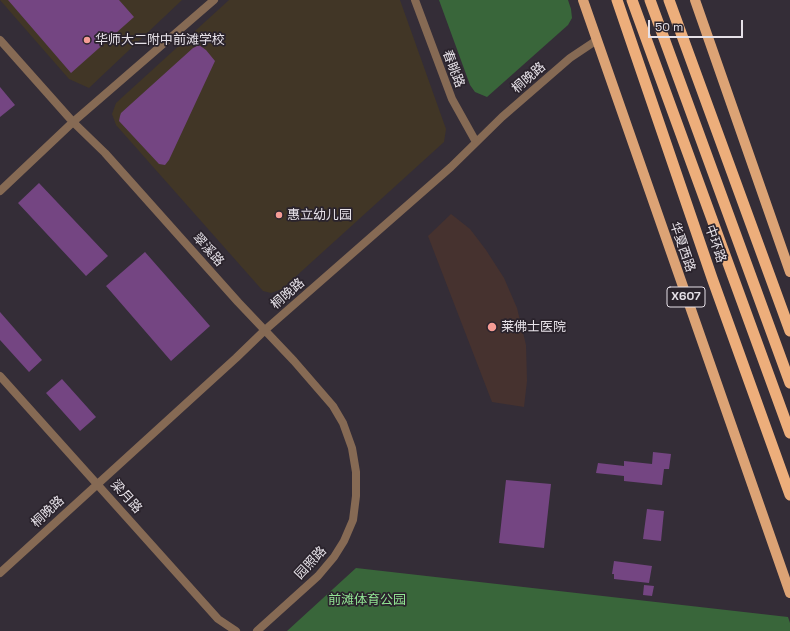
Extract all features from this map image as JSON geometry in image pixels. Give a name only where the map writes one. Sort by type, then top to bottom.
[{"type":"highway","points":[[614,0],[631,38]]},
{"type":"highway","name":"中环路","points":[[617,0],[712,278],[790,495]]},
{"type":"highway","name":"中环路","points":[[632,0],[790,433]]},
{"type":"highway","name":"中环路","points":[[650,0],[790,383]]},
{"type":"highway","points":[[670,0],[790,331]]},
{"type":"main road","name":"华夏西路","points":[[583,0],[790,593]]},
{"type":"main road","points":[[695,0],[790,272]]},
{"type":"street","points":[[0,191],[73,122],[214,0]]},
{"type":"street","name":"春眺路","points":[[415,0],[452,99],[476,142]]},
{"type":"street","name":"翠溪路","points":[[0,40],[73,122],[105,153],[333,406],[343,423],[352,448],[356,472],[356,496]]},
{"type":"street","name":"桐晚路","points":[[0,573],[265,330],[451,166],[502,118],[570,58],[597,40]]},
{"type":"street","name":"梁月路","points":[[0,376],[218,619],[236,631]]},
{"type":"street","name":"园照路","points":[[257,631],[318,576],[334,557],[344,541],[353,520],[356,496]]},
{"type":"shaded area","name":"华师大二附中前滩学校","points":[[0,0],[182,0],[89,88],[69,79]]},
{"type":"shaded area","name":"惠立幼儿园","points":[[229,0],[400,0],[446,129],[444,142],[282,289],[271,293],[263,291],[116,125],[112,114],[116,103]]},
{"type":"shaded area","name":"莱佛士医院","points":[[451,214],[470,229],[486,250],[504,278],[517,308],[526,345],[527,381],[524,407],[492,402],[428,236]]},
{"type":"green space","points":[[439,0],[568,0],[572,18],[568,25],[487,97],[475,92],[470,85]]},
{"type":"green space","name":"前滩体育公园","points":[[356,568],[788,617],[790,631],[287,631]]},
{"type":"building","points":[[8,0],[119,0],[134,17],[71,73]]},
{"type":"building","points":[[199,45],[206,50],[215,61],[169,160],[165,165],[159,164],[119,121],[121,113],[193,48]]},
{"type":"building","points":[[0,87],[15,105],[0,117]]},
{"type":"building","points":[[39,183],[108,256],[86,276],[18,203]]},
{"type":"building","points":[[145,252],[210,326],[171,361],[106,286]]},
{"type":"building","points":[[0,312],[42,360],[29,372],[0,340]]},
{"type":"building","points":[[62,379],[96,417],[80,431],[46,393]]},
{"type":"building","points":[[653,452],[671,454],[669,469],[664,469],[662,485],[624,481],[624,476],[596,473],[598,463],[624,466],[624,461],[652,464]]},
{"type":"building","points":[[506,480],[551,484],[544,548],[499,543]]},
{"type":"building","points":[[647,509],[664,511],[661,541],[643,539]]},
{"type":"building","points":[[614,561],[652,566],[649,583],[614,579],[614,574],[612,574]]},
{"type":"building","points":[[644,585],[654,586],[652,596],[643,595]]},
{"type":"place","name":"华师大二附中前滩学校","points":[[87,40]]},
{"type":"place","name":"惠立幼儿园","points":[[279,215]]},
{"type":"place","name":"莱佛士医院","points":[[492,327]]}]
